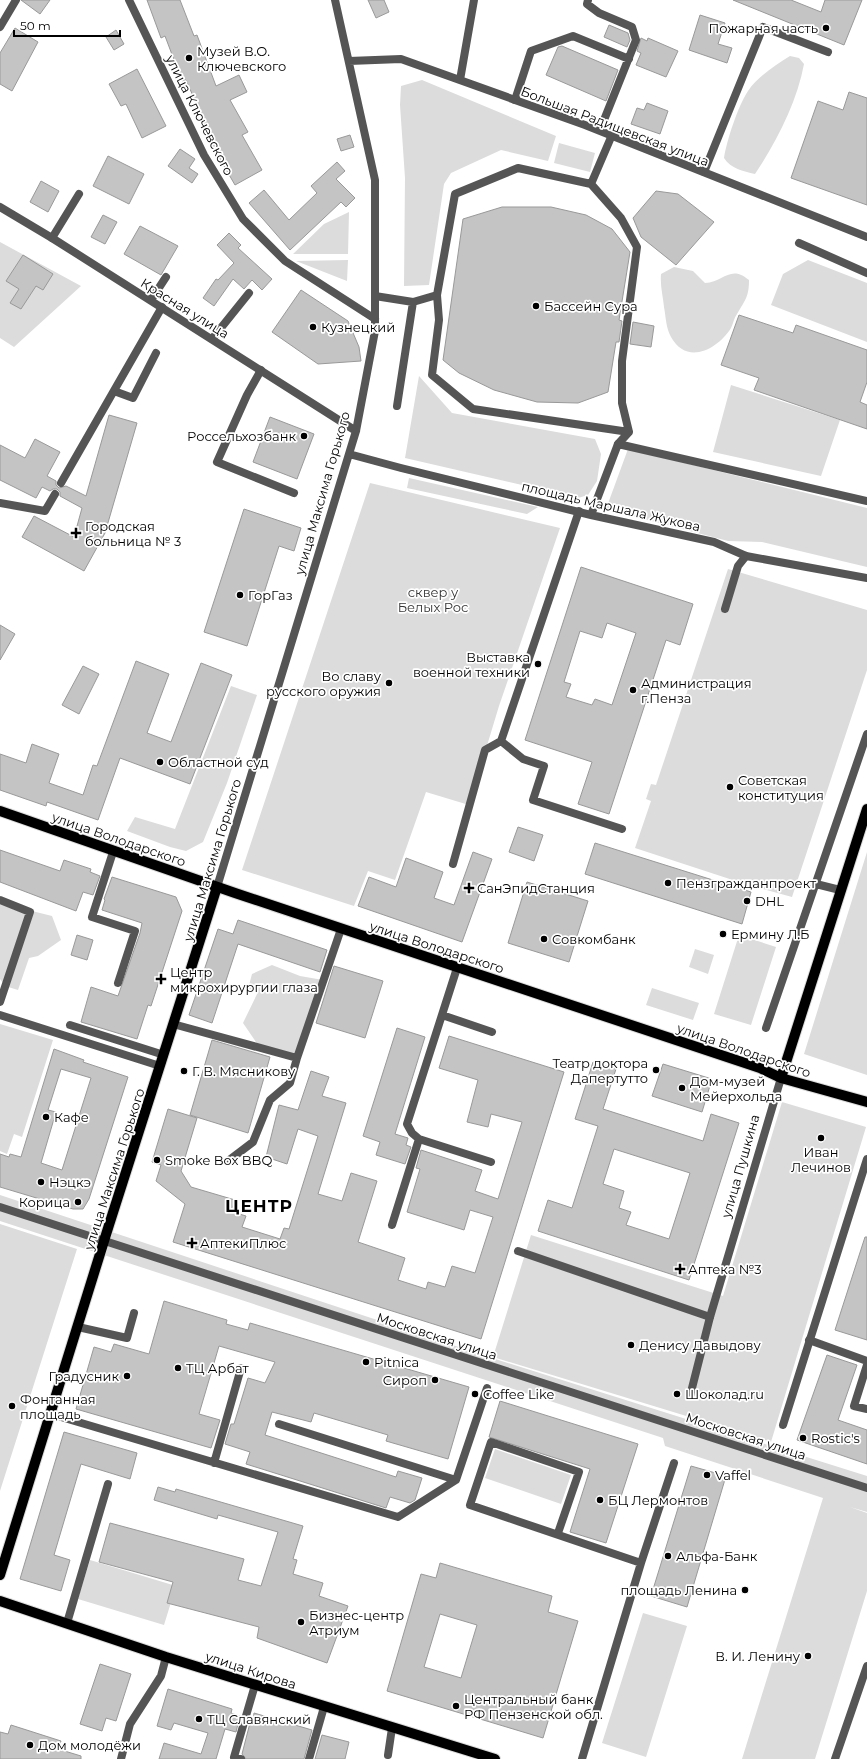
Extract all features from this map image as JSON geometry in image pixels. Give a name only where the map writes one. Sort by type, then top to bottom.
[{"type":"main road","name":"улица Пушкина","points":[[780,1078],[867,809]]},
{"type":"main road","name":"улица Володарского","points":[[0,811],[113,852],[340,929],[760,1068],[780,1078],[867,1102]]},
{"type":"main road","name":"улица Максима Горького","points":[[0,1575],[173,1024],[218,887]]},
{"type":"main road","name":"улица Кирова","points":[[0,1601],[166,1657],[495,1759]]},
{"type":"street","points":[[0,27],[16,0]]},
{"type":"street","name":"улица Ключевского","points":[[129,0],[204,155],[243,219],[285,261],[375,319]]},
{"type":"street","name":"улица Максима Горького","points":[[218,887],[356,431],[375,331],[375,180],[335,0]]},
{"type":"street","points":[[460,80],[474,0]]},
{"type":"street","points":[[588,0],[588,4],[599,12],[632,27],[636,40],[600,130]]},
{"type":"street","points":[[704,172],[763,27],[828,52]]},
{"type":"street","points":[[515,100],[532,51],[573,36],[629,59]]},
{"type":"street","name":"Большая Радищевская улица","points":[[349,62],[401,59],[600,130],[867,237]]},
{"type":"street","points":[[591,184],[612,135]]},
{"type":"street","points":[[518,168],[591,184],[621,218],[637,247],[622,361],[622,403],[629,432],[473,409],[432,375],[439,320],[437,295],[455,194],[518,168]]},
{"type":"street","points":[[52,238],[79,194]]},
{"type":"street","name":"Красная улица","points":[[0,207],[151,300],[356,431]]},
{"type":"street","points":[[799,243],[867,273]]},
{"type":"street","points":[[151,300],[166,278]]},
{"type":"street","points":[[212,339],[249,293]]},
{"type":"street","points":[[375,296],[413,302],[437,295]]},
{"type":"street","points":[[397,406],[413,302]]},
{"type":"street","points":[[61,483],[162,307]]},
{"type":"street","points":[[114,391],[134,398],[156,354]]},
{"type":"street","points":[[262,370],[247,395],[217,462],[294,493]]},
{"type":"street","points":[[591,515],[618,444],[629,432]]},
{"type":"street","points":[[618,444],[867,501]]},
{"type":"street","name":"площадь Маршала Жукова","points":[[349,454],[591,515],[714,542],[746,556],[867,578]]},
{"type":"street","points":[[0,503],[45,511],[55,494]]},
{"type":"street","points":[[453,864],[485,750],[502,741],[579,511]]},
{"type":"street","points":[[725,609],[738,566],[746,556]]},
{"type":"street","points":[[766,1028],[867,734]]},
{"type":"street","points":[[502,741],[523,759],[544,766],[533,800],[622,829]]},
{"type":"street","points":[[113,852],[92,917],[135,931],[118,983]]},
{"type":"street","points":[[816,884],[840,890]]},
{"type":"street","points":[[0,900],[30,912],[0,1002]]},
{"type":"street","points":[[228,1161],[253,1142],[270,1100],[290,1083],[340,929]]},
{"type":"street","points":[[457,968],[407,1124],[412,1133],[419,1139],[491,1162]]},
{"type":"street","points":[[0,1015],[160,1066]]},
{"type":"street","points":[[442,1015],[492,1032]]},
{"type":"street","points":[[173,1024],[297,1058]]},
{"type":"street","points":[[70,1025],[164,1055]]},
{"type":"street","name":"улица Пушкина","points":[[690,1396],[710,1317],[780,1078]]},
{"type":"street","points":[[392,1225],[419,1139]]},
{"type":"street","points":[[783,1425],[867,1159]]},
{"type":"street","name":"Московская улица","points":[[0,1208],[867,1488]]},
{"type":"street","points":[[518,1251],[710,1317]]},
{"type":"street","points":[[78,1327],[127,1338],[134,1313]]},
{"type":"street","points":[[809,1340],[867,1361]]},
{"type":"street","points":[[867,1365],[854,1406],[867,1409]]},
{"type":"street","points":[[214,1463],[241,1368]]},
{"type":"street","points":[[51,1414],[398,1517],[456,1480],[487,1388]]},
{"type":"street","points":[[279,1424],[456,1480]]},
{"type":"street","points":[[558,1533],[579,1472],[491,1442],[470,1505],[558,1533],[641,1563]]},
{"type":"street","points":[[582,1759],[641,1563],[674,1463]]},
{"type":"street","points":[[67,1623],[108,1484]]},
{"type":"street","points":[[121,1759],[130,1724],[161,1676],[166,1657]]},
{"type":"street","points":[[835,1759],[867,1666]]},
{"type":"street","points":[[241,1759],[234,1757],[255,1685]]},
{"type":"street","points":[[309,1759],[324,1707]]},
{"type":"street","points":[[388,1756],[392,1728]]},
{"type":"green space","points":[[790,56],[799,58],[804,64],[791,107],[771,148],[755,174],[730,165],[724,158],[725,151],[730,133],[744,97],[757,80]]},
{"type":"green space","points":[[422,80],[556,136],[548,161],[501,150],[451,173],[444,184],[429,285],[404,286],[405,178],[400,105],[401,86]]},
{"type":"green space","points":[[559,143],[595,153],[590,172],[554,163]]},
{"type":"green space","points":[[349,212],[348,254],[293,254],[324,224]]},
{"type":"green space","points":[[0,242],[81,286],[14,347],[0,338]]},
{"type":"green space","points":[[348,260],[347,281],[296,261]]},
{"type":"green space","points":[[808,260],[867,283],[867,342],[771,305],[783,274]]},
{"type":"green space","points":[[674,267],[693,271],[705,283],[712,282],[732,274],[742,275],[749,280],[746,298],[735,317],[731,328],[725,336],[711,348],[694,352],[685,351],[678,346],[671,337],[666,323],[661,274]]},
{"type":"green space","points":[[419,376],[452,413],[595,439],[601,454],[597,481],[588,495],[578,498],[405,458]]},
{"type":"green space","points":[[731,385],[840,420],[821,476],[713,452]]},
{"type":"green space","points":[[628,449],[867,508],[867,567],[762,542],[728,541],[606,509]]},
{"type":"green space","points":[[409,478],[538,507],[527,514],[407,488]]},
{"type":"green space","name":"сквер у Белых Рос","points":[[370,483],[560,528],[499,706],[469,805],[426,792],[395,880],[368,871],[354,906],[242,870]]},
{"type":"green space","points":[[728,569],[867,610],[867,670],[792,897],[748,885],[635,848],[651,801],[646,799],[651,784],[656,785]]},
{"type":"green space","points":[[231,686],[257,695],[227,783],[203,842],[186,851],[170,847],[127,831],[135,817],[175,829]]},
{"type":"green space","points":[[867,852],[867,1075],[804,1054]]},
{"type":"green space","points":[[0,903],[52,916],[61,940],[38,956],[29,958],[18,990],[5,986],[0,979]]},
{"type":"green space","points":[[739,935],[776,947],[751,1025],[714,1014]]},
{"type":"green space","points":[[695,949],[714,955],[708,974],[689,967]]},
{"type":"green space","points":[[272,965],[300,976],[323,980],[297,1058],[260,1048],[243,1023],[258,992],[248,989],[252,974]]},
{"type":"green space","points":[[652,988],[699,1003],[693,1020],[646,1005]]},
{"type":"green space","points":[[0,1024],[53,1040],[22,1137],[14,1134],[7,1154],[0,1151]]},
{"type":"green space","points":[[782,1102],[866,1127],[771,1442],[493,1357],[531,1235],[723,1296]]},
{"type":"green space","points":[[0,1195],[492,1358],[867,1476],[867,1512],[850,1507],[867,1513],[867,1591],[815,1759],[742,1759],[823,1498],[665,1446],[663,1438],[0,1221]]},
{"type":"green space","name":"Фонтанная площадь","points":[[0,1224],[77,1249],[0,1491]]},
{"type":"green space","points":[[495,1449],[571,1475],[561,1504],[485,1478]]},
{"type":"green space","points":[[90,1560],[176,1586],[164,1625],[78,1599]]},
{"type":"green space","points":[[643,1613],[687,1626],[646,1757],[602,1743]]},
{"type":"building","points":[[21,0],[50,0],[40,14]]},
{"type":"building","points":[[147,0],[180,0],[194,36],[197,35],[216,86],[239,75],[247,92],[230,100],[248,132],[242,135],[262,170],[235,185],[205,133],[205,129],[207,128],[186,80],[182,81],[165,36],[161,38]]},
{"type":"building","points":[[368,0],[384,0],[389,12],[376,18]]},
{"type":"building","name":"Пожарная часть","points":[[733,0],[791,0],[821,12],[825,0],[862,0],[844,45]]},
{"type":"building","points":[[700,15],[725,23],[718,44],[732,48],[727,63],[689,50]]},
{"type":"building","points":[[609,25],[628,33],[630,40],[627,47],[604,37]]},
{"type":"building","points":[[15,28],[38,42],[12,91],[0,84],[0,53]]},
{"type":"building","points":[[116,30],[124,44],[114,50],[106,37]]},
{"type":"building","points":[[641,38],[647,41],[648,38],[678,51],[666,77],[636,65],[641,53],[637,51]]},
{"type":"building","points":[[562,46],[618,70],[606,101],[546,75],[558,47]]},
{"type":"building","points":[[137,69],[166,126],[142,138],[126,104],[121,106],[109,84]]},
{"type":"building","points":[[849,92],[867,98],[867,205],[791,178],[818,101],[843,110]]},
{"type":"building","points":[[647,103],[668,111],[660,134],[631,124],[637,108],[644,110]]},
{"type":"building","points":[[350,135],[354,147],[341,151],[337,139]]},
{"type":"building","points":[[180,149],[195,159],[189,168],[198,174],[192,183],[168,166]]},
{"type":"building","points":[[108,156],[144,174],[129,204],[93,186]]},
{"type":"building","points":[[337,162],[345,171],[336,179],[355,198],[346,207],[341,202],[290,250],[249,203],[264,190],[289,220],[317,193],[311,186]]},
{"type":"building","points":[[41,181],[59,191],[48,212],[30,202]]},
{"type":"building","points":[[656,191],[678,194],[714,222],[676,265],[641,237],[633,218]]},
{"type":"building","name":"Бассейн Сура","points":[[502,207],[551,207],[586,215],[612,229],[630,252],[619,320],[622,321],[619,342],[616,342],[608,392],[578,403],[537,402],[494,390],[459,373],[443,360],[463,219]]},
{"type":"building","points":[[103,215],[117,222],[105,244],[91,237]]},
{"type":"building","points":[[140,226],[178,246],[161,275],[124,254]]},
{"type":"building","points":[[229,233],[241,245],[238,248],[272,279],[262,290],[252,280],[244,289],[233,279],[214,306],[203,298],[216,279],[218,280],[234,263],[217,245]]},
{"type":"building","points":[[23,255],[53,274],[43,290],[36,286],[21,309],[10,303],[19,289],[6,281]]},
{"type":"building","name":"Кузнецкий","points":[[301,290],[348,321],[359,347],[361,361],[318,364],[272,332]]},
{"type":"building","points":[[739,315],[793,333],[796,325],[867,350],[867,382],[860,402],[867,405],[867,429],[754,390],[759,378],[721,365]]},
{"type":"building","points":[[633,322],[654,326],[651,347],[630,344]]},
{"type":"building","points":[[109,415],[137,423],[105,533],[84,571],[22,537],[34,516],[74,537],[82,508],[60,496],[60,492],[57,489],[50,491],[42,487],[36,498],[0,480],[0,445],[25,458],[35,439],[60,452],[47,476],[56,481],[56,485],[59,488],[66,486],[86,496]]},
{"type":"building","points":[[270,417],[314,434],[297,479],[253,462]]},
{"type":"building","name":"ГорГаз","points":[[244,509],[301,528],[294,551],[279,546],[247,646],[204,632]]},
{"type":"building","name":"Администрация г.Пенза","points":[[581,567],[693,604],[680,645],[666,640],[609,814],[578,804],[592,762],[525,740]],"holes":[[[607,623],[636,633],[612,705],[595,699],[592,705],[566,697],[571,684],[564,682],[580,631],[602,638]]]},
{"type":"building","points":[[0,625],[15,634],[0,660]]},
{"type":"building","points":[[136,661],[169,674],[147,733],[171,742],[201,663],[232,675],[190,784],[120,758],[98,820],[47,802],[46,806],[0,790],[0,754],[26,763],[32,744],[59,754],[49,783],[83,795],[93,765],[97,766]]},
{"type":"building","points":[[83,666],[99,674],[79,714],[62,705]]},
{"type":"building","points":[[518,827],[543,835],[534,861],[509,852]]},
{"type":"building","name":"Пензгражданпроект","points":[[595,843],[751,892],[742,924],[585,874]]},
{"type":"building","points":[[0,850],[60,871],[64,860],[91,869],[90,872],[100,876],[93,895],[83,892],[76,911],[0,882]]},
{"type":"building","points":[[473,852],[492,859],[462,942],[358,906],[369,877],[396,887],[406,858],[443,872],[434,898],[454,905]]},
{"type":"building","points":[[112,877],[176,897],[182,911],[151,1006],[148,1005],[137,1039],[81,1022],[91,987],[118,996],[140,933],[142,923],[102,910],[104,899]]},
{"type":"building","points":[[527,882],[588,901],[569,962],[508,943]]},
{"type":"building","points":[[238,920],[327,950],[320,972],[238,944],[212,1023],[189,1015],[218,929],[233,934]]},
{"type":"building","points":[[77,935],[93,940],[87,960],[71,955]]},
{"type":"building","points":[[334,966],[383,981],[365,1038],[316,1023]]},
{"type":"building","points":[[397,1028],[425,1037],[395,1134],[408,1138],[406,1145],[411,1147],[405,1164],[376,1155],[380,1142],[363,1136]]},
{"type":"building","points":[[449,1036],[564,1072],[481,1339],[173,1242],[185,1204],[156,1181],[161,1165],[152,1162],[168,1109],[197,1118],[181,1171],[191,1187],[235,1200],[233,1207],[238,1209],[236,1213],[246,1216],[242,1227],[280,1239],[284,1228],[289,1229],[318,1136],[298,1129],[287,1164],[266,1157],[279,1105],[298,1110],[311,1071],[329,1077],[322,1096],[346,1103],[318,1194],[342,1201],[351,1173],[377,1181],[358,1242],[405,1258],[398,1280],[426,1289],[428,1282],[445,1287],[452,1266],[475,1273],[493,1217],[470,1210],[464,1230],[407,1212],[420,1169],[416,1168],[421,1150],[482,1170],[475,1191],[498,1199],[522,1122],[491,1114],[488,1127],[467,1122],[478,1080],[439,1068]]},
{"type":"building","points":[[212,1040],[270,1057],[248,1133],[190,1115]]},
{"type":"building","points":[[54,1049],[84,1060],[83,1062],[128,1077],[89,1199],[83,1209],[73,1209],[0,1187],[0,1154],[9,1157],[10,1154],[21,1157]],"holes":[[[61,1069],[91,1078],[62,1170],[41,1163],[56,1112],[48,1110]]]},
{"type":"building","points":[[593,1062],[616,1069],[603,1109],[703,1141],[711,1114],[739,1123],[689,1280],[538,1231],[548,1200],[572,1208],[598,1126],[575,1119]],"holes":[[[614,1149],[690,1173],[669,1239],[626,1225],[631,1212],[619,1208],[624,1191],[603,1184]]]},
{"type":"building","name":"Дом-музей Мейерхольда","points":[[663,1064],[712,1079],[702,1112],[652,1096]]},
{"type":"building","points":[[865,1237],[867,1237],[867,1340],[835,1330]]},
{"type":"building","points":[[164,1301],[227,1320],[226,1324],[248,1330],[250,1323],[469,1387],[448,1459],[386,1441],[388,1435],[314,1413],[311,1422],[272,1412],[265,1435],[396,1477],[398,1471],[422,1478],[415,1500],[410,1503],[390,1497],[386,1508],[246,1464],[250,1452],[225,1444],[231,1424],[234,1424],[248,1378],[265,1383],[275,1362],[219,1346],[199,1414],[220,1420],[211,1448],[76,1409],[94,1347],[111,1352],[114,1344],[149,1354]]},
{"type":"building","points":[[827,1355],[857,1365],[838,1420],[867,1430],[867,1464],[797,1440]]},
{"type":"building","name":"БЦ Лермонтов","points":[[500,1401],[638,1444],[606,1543],[570,1532],[590,1469],[489,1437]]},
{"type":"building","points":[[64,1432],[137,1453],[130,1479],[81,1464],[54,1555],[70,1560],[61,1591],[20,1579]]},
{"type":"building","points":[[691,1466],[726,1476],[687,1607],[651,1596]]},
{"type":"building","points":[[158,1487],[175,1492],[176,1489],[303,1526],[293,1559],[297,1560],[293,1574],[323,1583],[319,1596],[348,1606],[327,1663],[257,1638],[259,1627],[167,1603],[173,1582],[99,1562],[110,1523],[244,1559],[238,1580],[261,1586],[278,1532],[218,1515],[217,1519],[154,1500]]},
{"type":"building","points":[[440,1563],[552,1596],[548,1612],[578,1621],[543,1738],[387,1691],[421,1574],[436,1578]],"holes":[[[440,1614],[477,1625],[461,1678],[424,1667]]]},
{"type":"building","points":[[100,1664],[131,1674],[116,1721],[106,1718],[102,1731],[80,1724]]},
{"type":"building","name":"ТЦ Славянский","points":[[168,1689],[232,1709],[231,1713],[240,1716],[236,1732],[225,1729],[216,1759],[159,1759],[164,1743],[201,1754],[208,1733],[174,1723],[171,1730],[157,1726]]},
{"type":"building","points":[[254,1713],[312,1730],[304,1759],[246,1759],[242,1754]]},
{"type":"building","name":"Дом молодёжи","points":[[11,1725],[61,1741],[58,1749],[81,1756],[81,1759],[0,1759],[0,1732],[8,1734]]},
{"type":"building","points":[[322,1735],[349,1742],[345,1759],[315,1759]]},
{"type":"place","name":"Пожарная часть","points":[[826,28]]},
{"type":"place","name":"Музей В.О. Ключевского","points":[[189,58]]},
{"type":"place","name":"Бассейн Сура","points":[[536,306]]},
{"type":"place","name":"Кузнецкий","points":[[313,327]]},
{"type":"place","name":"Россельхозбанк","points":[[304,436]]},
{"type":"place","name":"Городская больница № 3","points":[[76,533]]},
{"type":"place","name":"ГорГаз","points":[[240,595]]},
{"type":"place","name":"Выставка военной техники","points":[[538,664]]},
{"type":"place","name":"Во славу русского оружия","points":[[389,683]]},
{"type":"place","name":"Администрация г.Пенза","points":[[633,690]]},
{"type":"place","name":"Областной суд","points":[[160,762]]},
{"type":"place","name":"Советская конституция","points":[[730,787]]},
{"type":"place","name":"Пензгражданпроект","points":[[668,883]]},
{"type":"place","name":"СанЭпидСтанция","points":[[469,888]]},
{"type":"place","name":"DHL","points":[[747,901]]},
{"type":"place","name":"Ермину Л.Б","points":[[723,934]]},
{"type":"place","name":"Совкомбанк","points":[[544,939]]},
{"type":"place","name":"Центр микрохирургии глаза","points":[[161,979]]},
{"type":"place","name":"Театр доктора Дапертутто","points":[[656,1070]]},
{"type":"place","name":"Г. В. Мясникову","points":[[184,1071]]},
{"type":"place","name":"Дом-музей Мейерхольда","points":[[682,1088]]},
{"type":"place","name":"Кафе","points":[[46,1117]]},
{"type":"place","name":"Иван Лечинов","points":[[821,1138]]},
{"type":"place","name":"Smoke Box BBQ","points":[[157,1160]]},
{"type":"place","name":"Нэцкэ","points":[[41,1182]]},
{"type":"place","name":"Корица","points":[[78,1202]]},
{"type":"place","name":"АптекиПлюс","points":[[192,1243]]},
{"type":"place","name":"Аптека №3","points":[[680,1269]]},
{"type":"place","name":"Денису Давыдову","points":[[631,1345]]},
{"type":"place","name":"Pitnica","points":[[366,1362]]},
{"type":"place","name":"ТЦ Арбат","points":[[178,1368]]},
{"type":"place","name":"Градусник","points":[[127,1376]]},
{"type":"place","name":"Сироп","points":[[435,1380]]},
{"type":"place","name":"Coffee Like","points":[[475,1394]]},
{"type":"place","name":"Шоколад.ru","points":[[677,1394]]},
{"type":"place","name":"Фонтанная площадь","points":[[12,1406]]},
{"type":"place","name":"Rostic's","points":[[803,1438]]},
{"type":"place","name":"Vaffel","points":[[707,1475]]},
{"type":"place","name":"БЦ Лермонтов","points":[[600,1500]]},
{"type":"place","name":"Альфа-Банк","points":[[668,1556]]},
{"type":"place","name":"площадь Ленина","points":[[745,1590]]},
{"type":"place","name":"Бизнес-центр Атриум","points":[[301,1622]]},
{"type":"place","name":"В. И. Ленину","points":[[808,1656]]},
{"type":"place","name":"Центральный банк РФ Пензенской обл.","points":[[456,1706]]},
{"type":"place","name":"ТЦ Славянский","points":[[199,1719]]},
{"type":"place","name":"Дом молодёжи","points":[[30,1745]]},
{"type":"district","name":"ЦЕНТР","points":[[259,1206]]}]
